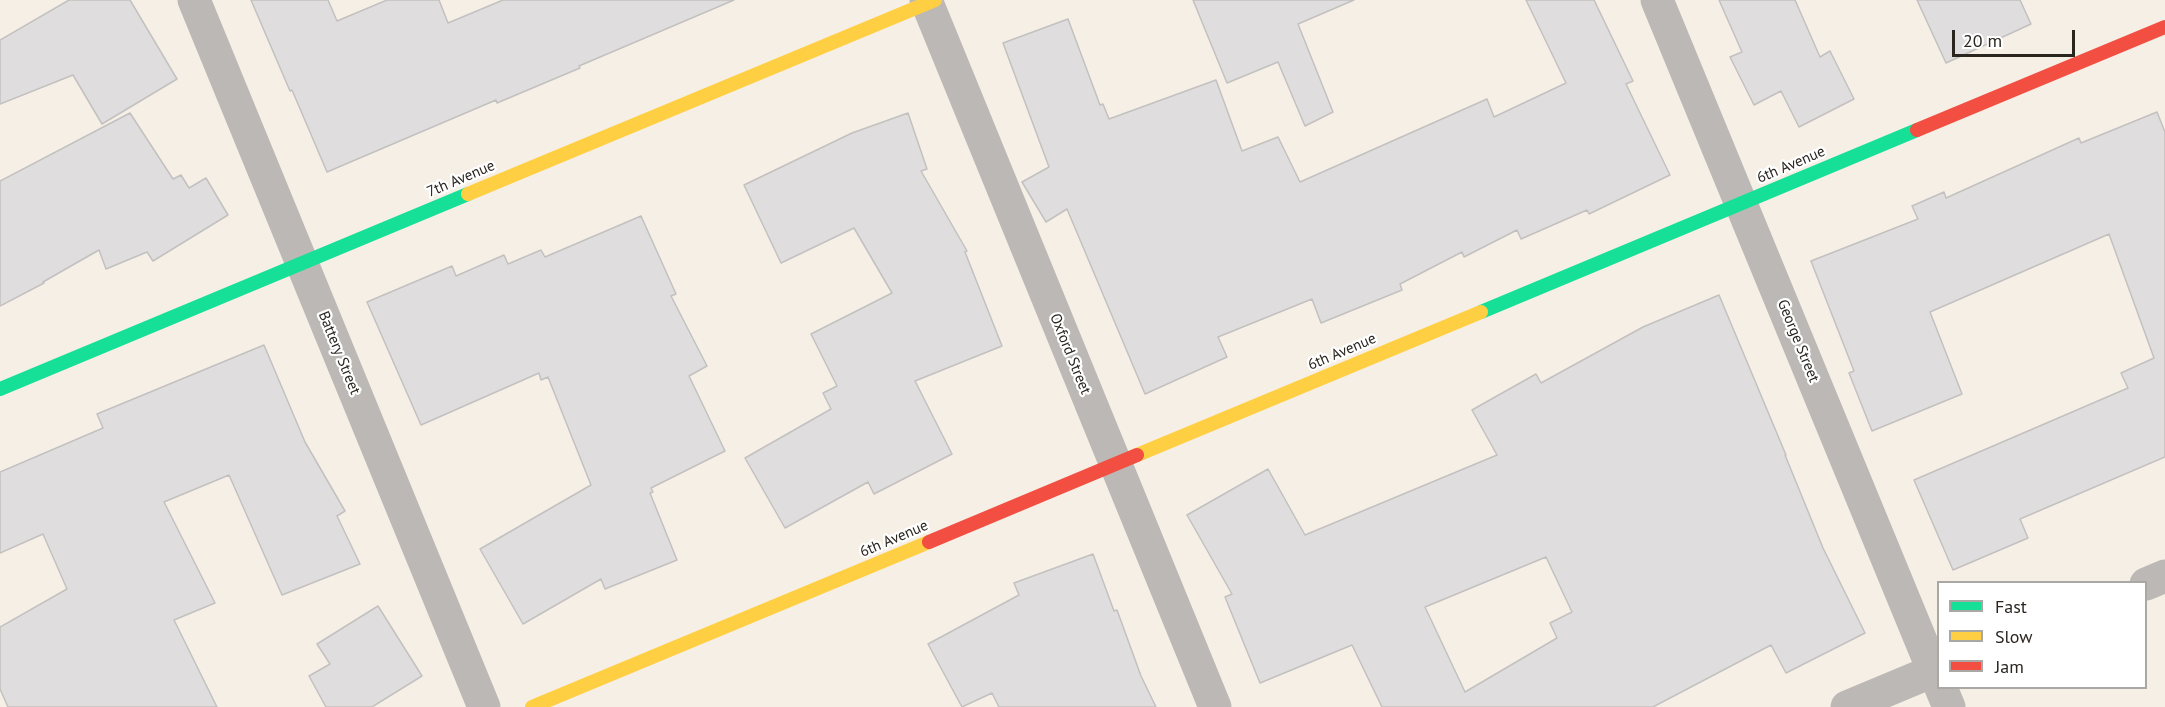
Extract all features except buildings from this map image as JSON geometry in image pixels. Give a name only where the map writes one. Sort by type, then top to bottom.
[{"type":"street","name":"Battery Street","points":[[194,0],[484,707]]},
{"type":"street","name":"George Street","points":[[1657,0],[1937,675]]},
{"type":"street","name":"7th Avenue","points":[[0,389],[930,1]]},
{"type":"street","name":"Oxford Street","points":[[930,1],[1215,707]]},
{"type":"street","name":"6th Avenue","points":[[532,707],[2165,27]]},
{"type":"street","points":[[2147,583],[2165,576]]},
{"type":"street","points":[[1847,707],[1937,677]]},
{"type":"street","name":"George Street","points":[[1942,689],[1949,707]]},
{"type":"traffic: fast","points":[[1481,312],[1917,130]]},
{"type":"traffic: fast","points":[[0,389],[468,194]]},
{"type":"traffic: slow","points":[[468,194],[935,0]]},
{"type":"traffic: slow","points":[[1137,455],[1481,312]]},
{"type":"traffic: slow","points":[[532,707],[929,542]]},
{"type":"traffic: jam","points":[[1917,130],[2165,27]]},
{"type":"traffic: jam","points":[[929,542],[1137,455]]}]
